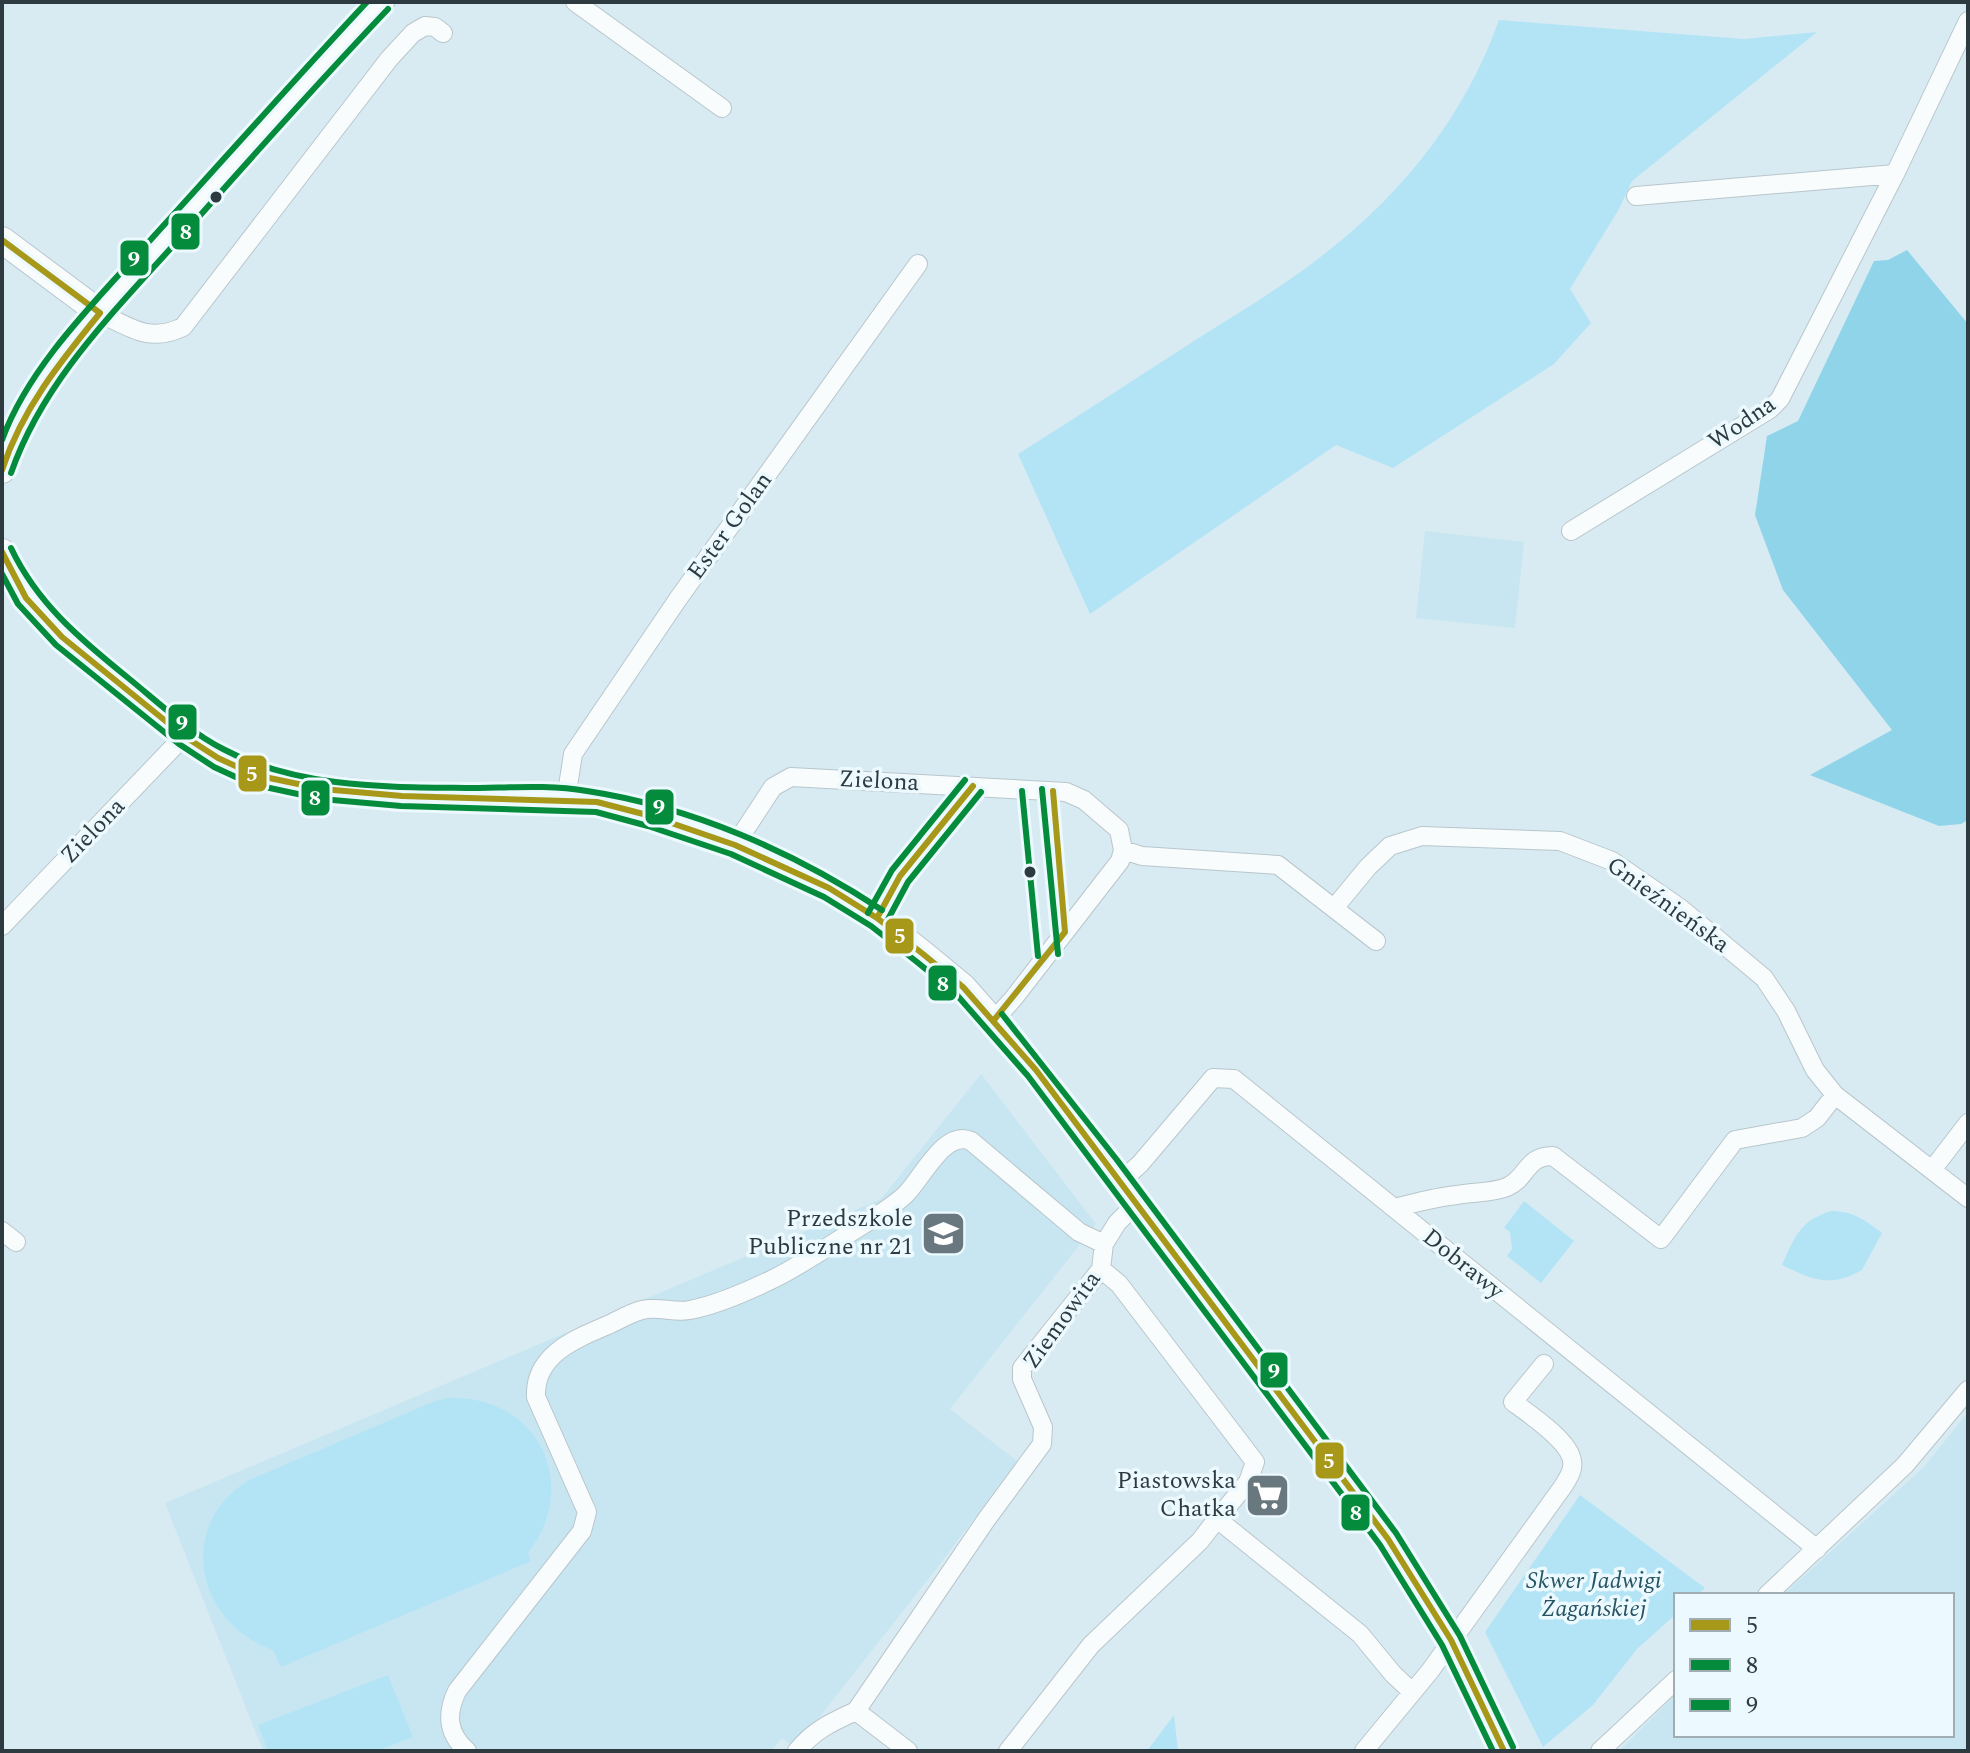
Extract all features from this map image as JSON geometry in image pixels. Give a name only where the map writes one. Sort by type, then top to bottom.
[{"type":"street","points":[[2,470],[18,427],[39,393],[100,313],[381,2]]},
{"type":"street","points":[[575,2],[722,108]]},
{"type":"street","name":"Wodna","points":[[1571,531],[1770,409],[1780,399],[1895,174],[1968,21]]},
{"type":"street","points":[[2,240],[100,313],[148,335],[167,335],[183,327],[389,59],[413,33],[425,26],[435,27],[443,33]]},
{"type":"street","points":[[1636,196],[1895,174]]},
{"type":"street","name":"Ester Golan","points":[[566,799],[573,754],[678,599],[918,264]]},
{"type":"street","points":[[2,552],[26,598],[51,626],[184,736],[218,758],[255,775],[322,789],[402,796],[597,802],[651,816],[735,845],[829,888],[864,908],[963,987],[994,1020],[1121,1181],[1388,1539],[1451,1640],[1504,1751]]},
{"type":"street","name":"Zielona","points":[[2,926],[184,736]]},
{"type":"street","name":"Zielona","points":[[735,845],[773,787],[791,777],[1066,792],[1084,800],[1119,830],[1123,850]]},
{"type":"street","name":"Gnieźnieńska","points":[[1335,907],[1390,846],[1422,836],[1560,841],[1612,861],[1680,908],[1764,978],[1786,1011],[1815,1070],[1835,1095],[1968,1198]]},
{"type":"street","points":[[994,1020],[1120,861],[1123,850],[1142,856],[1278,865],[1376,941]]},
{"type":"street","name":"Dobrawy","points":[[1121,1181],[1140,1164],[1213,1078],[1234,1079],[1817,1549]]},
{"type":"street","points":[[1394,1208],[1505,1188],[1516,1182],[1533,1161],[1543,1156],[1553,1156],[1661,1239],[1735,1140],[1802,1128],[1817,1118],[1835,1095]]},
{"type":"street","points":[[1932,1170],[1968,1123]]},
{"type":"street","points":[[467,1751],[453,1735],[449,1723],[451,1705],[457,1691],[586,1522],[587,1512],[536,1397],[542,1368],[556,1351],[576,1338],[643,1310],[686,1311],[771,1280],[882,1212],[906,1194],[944,1147],[952,1140],[962,1138],[971,1141],[1079,1232],[1104,1244]]},
{"type":"street","name":"Ziemowita","points":[[856,1711],[986,1520],[1042,1444],[1045,1435],[1022,1379],[1022,1368],[1101,1269],[1104,1244],[1117,1223],[1136,1204]]},
{"type":"street","points":[[1008,1751],[1091,1645],[1200,1541],[1248,1482],[1255,1462],[1119,1284],[1101,1269]]},
{"type":"street","points":[[1364,1751],[1451,1640],[1572,1470],[1573,1460],[1568,1449],[1513,1402],[1544,1364]]},
{"type":"street","points":[[1769,1593],[1905,1465],[1968,1390]]},
{"type":"street","points":[[1217,1519],[1360,1634],[1411,1691]]},
{"type":"street","points":[[1600,1751],[1674,1682]]},
{"type":"street","points":[[797,1751],[810,1735],[824,1725],[856,1711],[908,1751]]},
{"type":"shaded area","points":[[1907,250],[1968,324],[1968,820],[1961,824],[1939,826],[1810,775],[1892,730],[1783,590],[1755,515],[1767,436],[1798,421],[1874,261],[1888,260]]},
{"type":"shaded area","points":[[1425,531],[1524,542],[1515,628],[1416,618]]},
{"type":"shaded area","points":[[981,1074],[1096,1224],[950,1409],[1017,1461],[795,1748],[782,1738],[771,1751],[263,1751],[165,1503],[881,1199]]},
{"type":"shaded area","points":[[1968,1412],[1968,1751],[1619,1751],[1674,1696],[1674,1737],[1954,1737],[1954,1593],[1785,1593],[1924,1467]]},
{"type":"green space","points":[[1499,20],[1744,39],[1817,32],[1632,181],[1619,209],[1570,289],[1591,323],[1554,364],[1393,468],[1336,445],[1090,614],[1018,454],[1280,286],[1356,228],[1407,176],[1451,118],[1469,87]]},
{"type":"green space","points":[[1524,1201],[1574,1241],[1541,1283],[1507,1256],[1512,1249],[1510,1232],[1504,1228]]},
{"type":"green space","points":[[1831,1211],[1858,1217],[1882,1233],[1862,1270],[1840,1279],[1822,1280],[1782,1265],[1805,1225]]},
{"type":"green space","points":[[449,1398],[480,1401],[506,1411],[527,1427],[542,1448],[550,1472],[551,1499],[544,1526],[528,1553],[531,1561],[281,1667],[273,1650],[247,1637],[226,1618],[212,1596],[204,1572],[204,1546],[211,1522],[226,1499],[249,1480],[435,1401]]},
{"type":"green space","name":"Skwer Jadwigi Żagańskiej","points":[[1580,1495],[1705,1588],[1699,1593],[1674,1593],[1674,1616],[1637,1649],[1593,1705],[1543,1747],[1485,1632]]},
{"type":"green space","points":[[388,1675],[413,1737],[376,1751],[268,1751],[258,1725]]},
{"type":"green space","points":[[1174,1715],[1178,1751],[1147,1751]]},
{"type":"transit line","name":"9","points":[[2,440],[14,412],[48,357],[112,282],[367,2]]},
{"type":"transit line","name":"8","points":[[11,473],[42,407],[84,348],[257,151],[388,9]]},
{"type":"transit line","name":"5","points":[[2,240],[100,313]]},
{"type":"transit line","name":"5","points":[[2,470],[31,406],[100,313]]},
{"type":"transit line","name":"9","points":[[11,548],[33,586],[61,619],[93,649],[198,734],[251,762],[311,778],[373,786],[557,788],[626,798],[703,820],[778,851],[882,910]]},
{"type":"transit line","name":"5","points":[[2,552],[26,598],[62,637],[184,736],[218,758],[255,775],[322,789],[402,796],[597,802],[651,816],[735,845],[829,888],[877,918],[923,954],[963,987],[1036,1070],[1388,1539],[1451,1640],[1504,1751]]},
{"type":"transit line","name":"8","points":[[2,574],[18,604],[56,645],[179,744],[214,767],[251,784],[321,799],[401,806],[596,812],[731,854],[824,897],[871,926],[917,962],[956,994],[1028,1076],[1380,1545],[1442,1645],[1493,1751]]},
{"type":"transit line","name":"9","points":[[868,913],[892,870],[965,780]]},
{"type":"transit line","name":"5","points":[[877,918],[900,876],[973,786]]},
{"type":"transit line","name":"9","points":[[1042,789],[1058,954]]},
{"type":"transit line","name":"8","points":[[1022,791],[1038,956]]},
{"type":"transit line","name":"5","points":[[994,1020],[1065,932],[1053,791]]},
{"type":"transit line","name":"8","points":[[886,923],[908,882],[981,792]]},
{"type":"transit line","name":"9","points":[[1002,1014],[1117,1160],[1396,1533],[1460,1636],[1513,1747]]},
{"type":"place","name":"Przedszkole Publiczne nr 21","points":[[944,1233]]},
{"type":"place","name":"Piastowska Chatka","points":[[1267,1495]]}]
